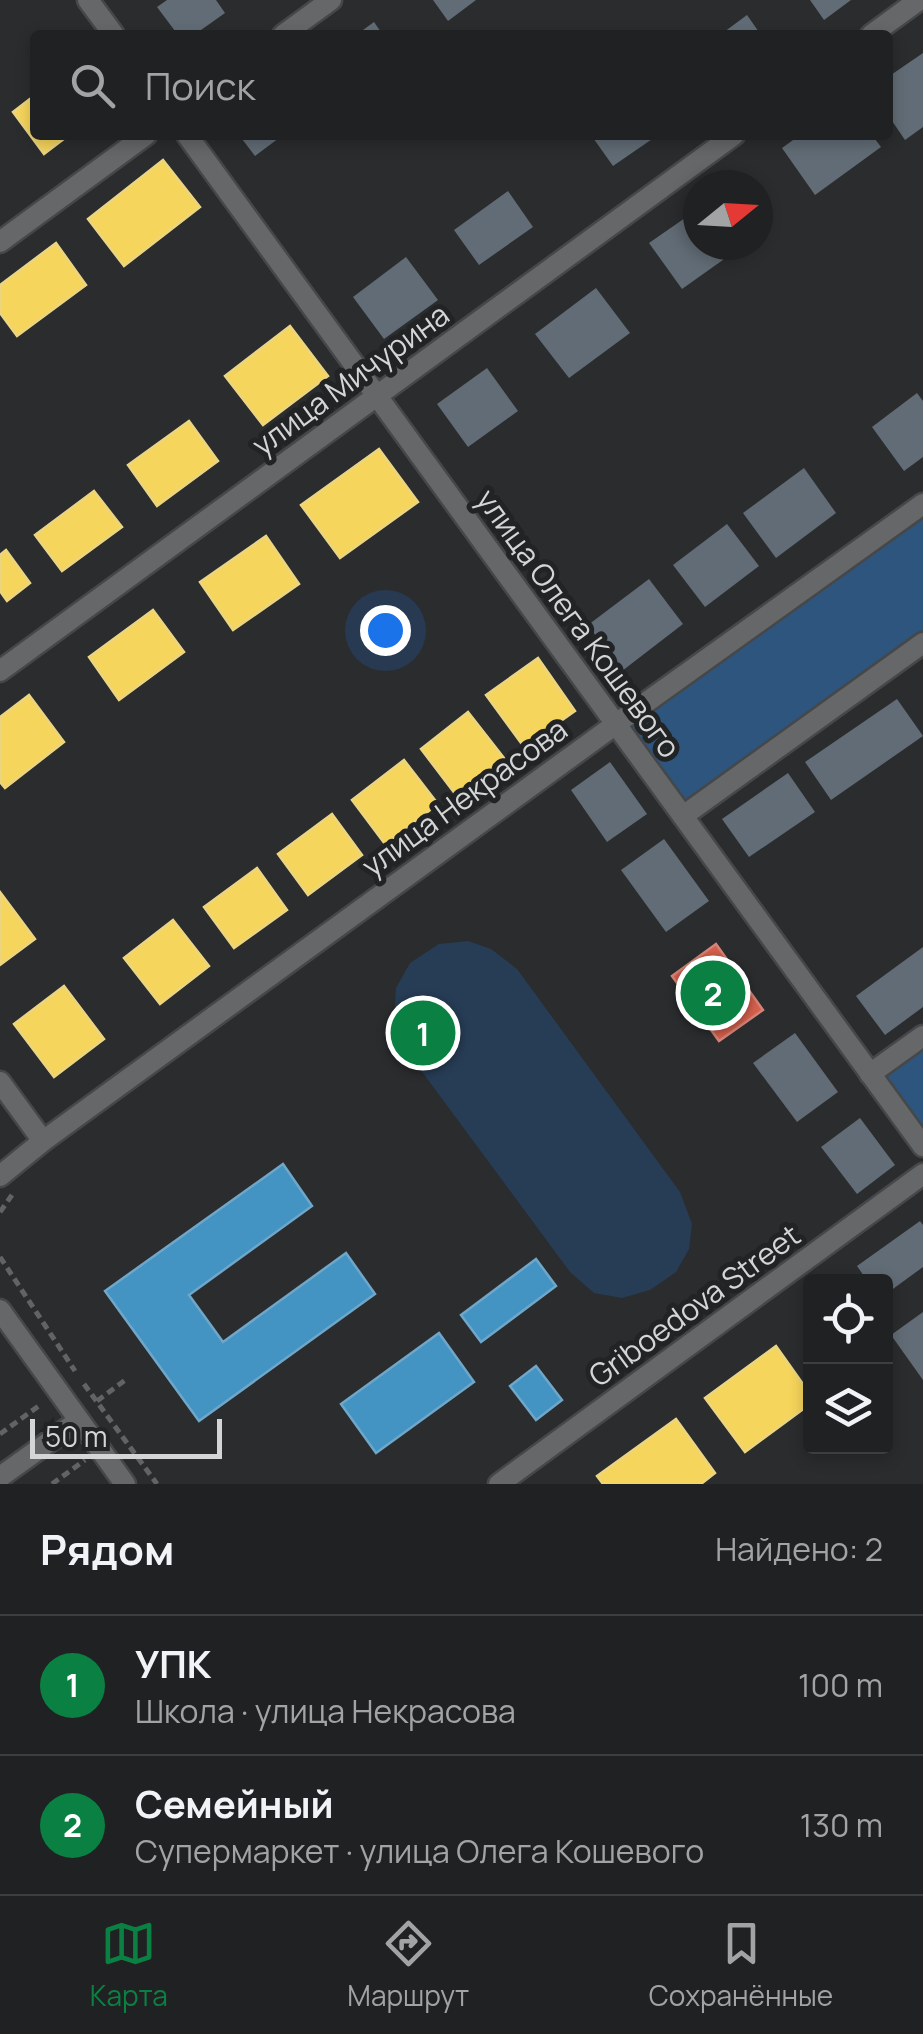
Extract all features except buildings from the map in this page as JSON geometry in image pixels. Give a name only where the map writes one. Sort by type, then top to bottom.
[{"type":"street","points":[[88,0],[110,30]]},
{"type":"street","points":[[291,30],[332,0]]},
{"type":"street","points":[[878,30],[919,0]]},
{"type":"street","points":[[0,242],[139,140]]},
{"type":"street","name":"улица Олега Кошевого","points":[[190,140],[923,1146]]},
{"type":"street","name":"улица Мичурина","points":[[0,671],[727,140]]},
{"type":"street","name":"улица Некрасова","points":[[0,1176],[923,504]]},
{"type":"street","points":[[682,816],[923,643]]},
{"type":"street","points":[[870,1074],[923,1036]]},
{"type":"street","points":[[0,1082],[43,1141]]},
{"type":"street","name":"Griboedova Street","points":[[500,1484],[923,1174]]},
{"type":"street","points":[[0,1310],[125,1484]]},
{"type":"street","points":[[0,1477],[78,1421]]},
{"type":"path","points":[[0,1257],[157,1484]]},
{"type":"path","points":[[97,1400],[128,1378]]},
{"type":"path","points":[[52,1484],[99,1450]]},
{"type":"shaded area","points":[[923,516],[923,636],[685,806],[629,726]]},
{"type":"shaded area","points":[[468,941],[491,949],[517,969],[680,1192],[692,1224],[689,1249],[676,1272],[650,1290],[622,1298],[594,1293],[570,1272],[406,1050],[394,1018],[396,988],[410,963],[439,944]]},
{"type":"shaded area","points":[[923,1044],[923,1132],[881,1075]]},
{"type":"place","name":"Семейный","points":[[713,993]]},
{"type":"place","name":"УПК","points":[[423,1033]]}]
